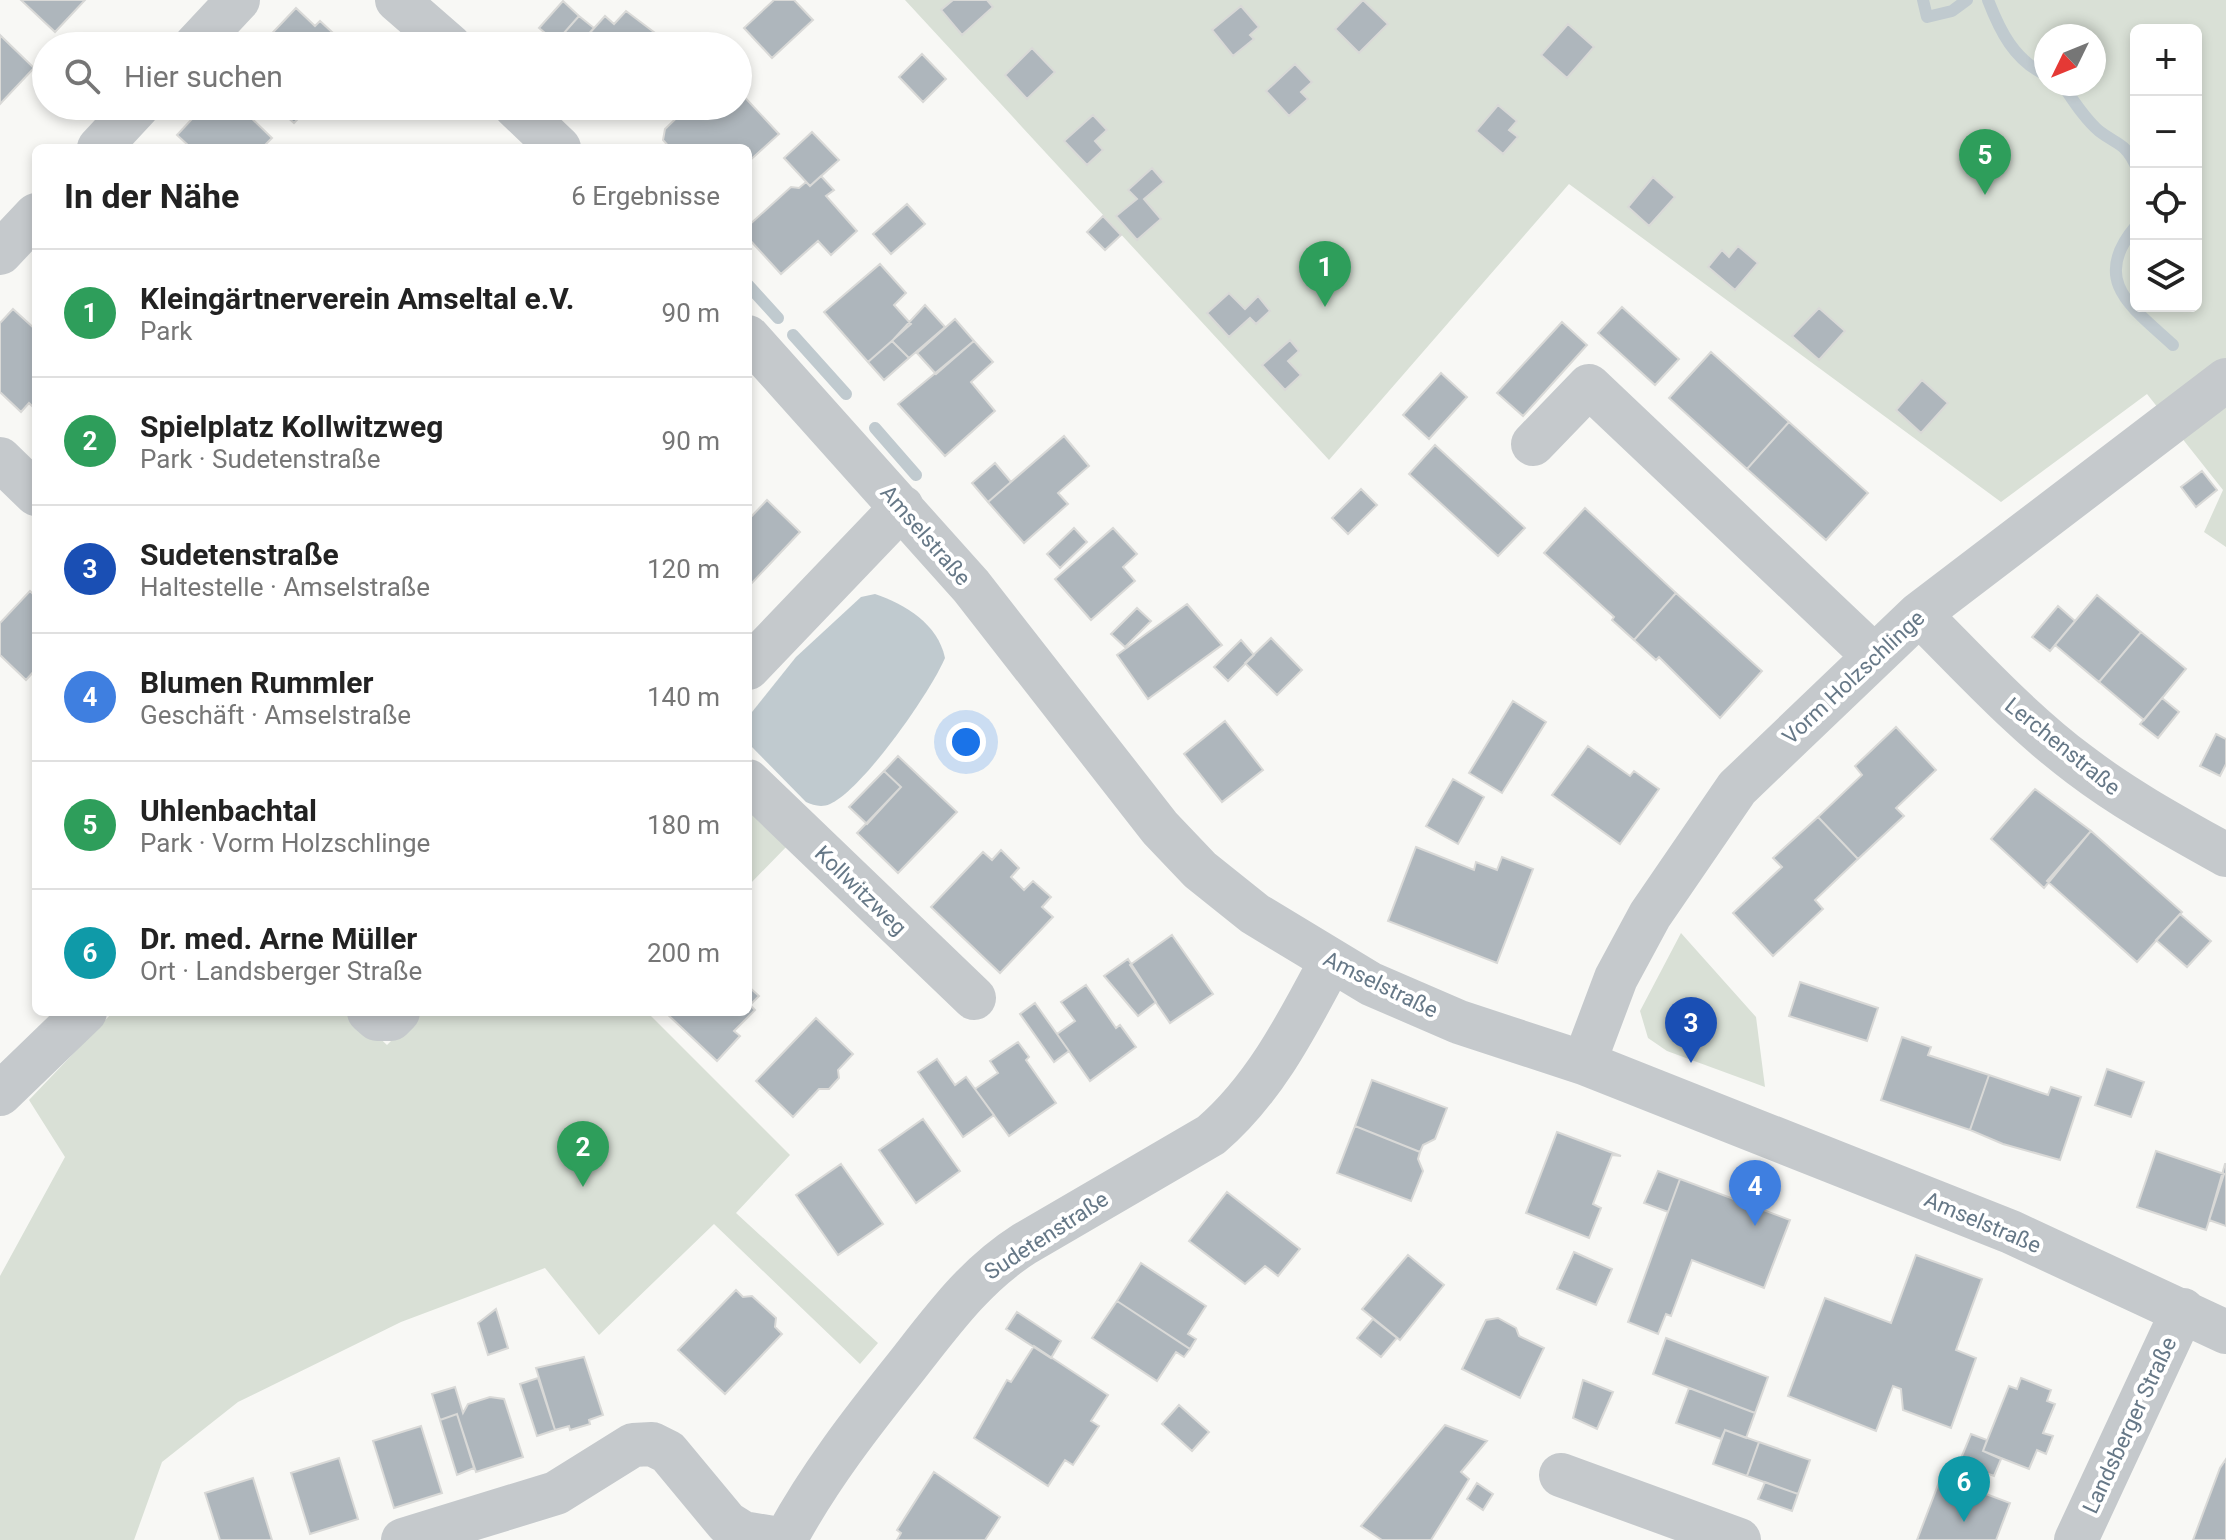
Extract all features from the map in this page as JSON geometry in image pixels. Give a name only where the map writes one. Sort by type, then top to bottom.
[{"type":"street","points":[[208,32],[238,0]]},
{"type":"street","points":[[397,0],[434,32]]},
{"type":"street","points":[[103,144],[125,120]]},
{"type":"street","points":[[530,120],[555,144]]},
{"type":"street","points":[[0,253],[32,219]]},
{"type":"street","name":"Amselstraße","points":[[752,341],[971,586],[1160,828],[1200,870],[1255,914],[1371,984],[1459,1022],[1584,1063],[2011,1232],[2226,1332]]},
{"type":"street","name":"Vorm Holzschlinge","points":[[1584,1063],[1616,978],[1650,915],[1737,788],[1919,614],[2226,380]]},
{"type":"street","points":[[1533,444],[1589,386],[1874,656]]},
{"type":"street","points":[[0,459],[32,490]]},
{"type":"street","points":[[752,659],[902,507]]},
{"type":"street","name":"Lerchenstraße","points":[[1919,614],[2008,704],[2079,765],[2152,815],[2226,855]]},
{"type":"street","name":"Kollwitzweg","points":[[752,785],[974,998]]},
{"type":"street","name":"Sudetenstraße","points":[[403,1540],[556,1493],[633,1445],[652,1444],[668,1452],[727,1523],[743,1533],[785,1540],[811,1493],[850,1437],[970,1286],[994,1263],[1211,1135],[1229,1120],[1248,1099],[1289,1038],[1331,961]]},
{"type":"street","points":[[0,1094],[81,1016]]},
{"type":"street","points":[[374,1016],[377,1019],[391,1019],[394,1016]]},
{"type":"street","name":"Landsberger Straße","points":[[2076,1540],[2183,1310]]},
{"type":"street","points":[[1561,1475],[1739,1540]]},
{"type":"shaded area","points":[[905,0],[2226,0],[2226,547],[2204,532],[2223,490],[2147,394],[2001,502],[1569,184],[1329,460]]},
{"type":"shaded area","points":[[875,594],[898,603],[919,617],[935,635],[945,658],[911,716],[860,780],[830,804],[814,805],[806,802],[752,747],[752,712],[796,657],[861,597]]},
{"type":"shaded area","points":[[752,807],[789,844],[752,882]]},
{"type":"shaded area","points":[[1681,933],[1756,1017],[1765,1087],[1667,1051],[1648,1038],[1640,1011]]},
{"type":"shaded area","points":[[109,1016],[356,1016],[387,1045],[416,1016],[651,1016],[790,1155],[736,1213],[878,1343],[860,1364],[714,1224],[599,1335],[545,1268],[401,1322],[238,1402],[162,1462],[134,1540],[0,1540],[0,1276],[65,1157],[29,1100]]},
{"type":"building","points":[[21,0],[85,0],[55,32]]},
{"type":"building","points":[[774,0],[794,0],[813,20],[772,58],[752,37],[752,32],[744,28]]},
{"type":"building","points":[[953,0],[987,0],[993,7],[962,35],[941,10]]},
{"type":"building","points":[[1363,0],[1388,24],[1359,53],[1335,29]]},
{"type":"building","points":[[563,1],[579,16],[565,32],[544,32],[539,28]]},
{"type":"building","points":[[1241,6],[1259,27],[1250,35],[1254,39],[1233,56],[1212,30]]},
{"type":"building","points":[[296,8],[315,26],[320,21],[332,32],[273,32]]},
{"type":"building","points":[[626,11],[654,32],[591,32],[605,16],[614,24]]},
{"type":"building","points":[[579,16],[594,28],[590,32],[565,32]]},
{"type":"building","points":[[1568,24],[1594,47],[1567,78],[1541,55]]},
{"type":"building","points":[[0,35],[32,66],[32,70],[0,104]]},
{"type":"building","points":[[1032,48],[1055,72],[1027,99],[1005,75]]},
{"type":"building","points":[[922,54],[946,79],[923,102],[899,77]]},
{"type":"building","points":[[1295,64],[1312,82],[1301,92],[1308,99],[1289,116],[1266,91]]},
{"type":"building","points":[[752,105],[779,134],[752,158],[752,144],[666,144],[663,140],[665,129],[674,120],[752,120]]},
{"type":"building","points":[[1498,105],[1517,121],[1509,130],[1518,137],[1503,154],[1476,131]]},
{"type":"building","points":[[1093,115],[1107,130],[1095,141],[1103,150],[1087,165],[1064,141]]},
{"type":"building","points":[[191,120],[253,120],[272,138],[266,144],[187,144],[177,135]]},
{"type":"building","points":[[812,132],[839,160],[810,186],[784,158]]},
{"type":"building","points":[[1152,168],[1164,182],[1144,199],[1161,219],[1137,240],[1116,216],[1137,199],[1128,190]]},
{"type":"building","points":[[821,176],[834,190],[826,196],[857,231],[831,255],[818,241],[781,274],[752,242],[752,222],[791,187],[799,188],[806,182],[810,186]]},
{"type":"building","points":[[1653,177],[1675,197],[1649,226],[1628,207]]},
{"type":"building","points":[[907,204],[925,224],[891,254],[873,234]]},
{"type":"building","points":[[1103,216],[1121,235],[1105,250],[1087,232]]},
{"type":"building","points":[[1738,246],[1758,263],[1735,290],[1708,267],[1722,250],[1729,257]]},
{"type":"building","points":[[880,264],[906,293],[894,305],[911,324],[868,362],[824,312]]},
{"type":"building","points":[[1229,293],[1245,309],[1258,296],[1270,311],[1256,324],[1250,318],[1229,337],[1207,313]]},
{"type":"building","points":[[925,305],[945,327],[909,358],[892,341]]},
{"type":"building","points":[[1622,307],[1679,359],[1655,385],[1598,333]]},
{"type":"building","points":[[1819,308],[1845,331],[1819,360],[1792,336]]},
{"type":"building","points":[[13,309],[32,326],[32,406],[29,403],[21,412],[0,392],[0,323]]},
{"type":"building","points":[[955,319],[974,341],[936,374],[917,353]]},
{"type":"building","points":[[1562,322],[1587,345],[1523,416],[1497,393]]},
{"type":"building","points":[[1290,340],[1299,351],[1288,361],[1301,375],[1285,390],[1262,365]]},
{"type":"building","points":[[892,341],[909,358],[884,380],[868,362]]},
{"type":"building","points":[[974,341],[993,362],[971,382],[995,411],[945,456],[898,404]]},
{"type":"building","points":[[1711,352],[1789,422],[1747,469],[1669,398]]},
{"type":"building","points":[[1441,373],[1467,397],[1429,439],[1403,415]]},
{"type":"building","points":[[1922,380],[1948,403],[1921,433],[1896,410]]},
{"type":"building","points":[[1789,422],[1868,493],[1826,540],[1747,469]]},
{"type":"building","points":[[1064,436],[1089,466],[1058,493],[1068,504],[1024,543],[988,502]]},
{"type":"building","points":[[1435,445],[1525,528],[1498,556],[1409,474]]},
{"type":"building","points":[[995,463],[1011,482],[988,502],[972,483]]},
{"type":"building","points":[[2202,471],[2217,490],[2196,507],[2181,487]]},
{"type":"building","points":[[1361,489],[1377,505],[1348,534],[1332,518]]},
{"type":"building","points":[[767,500],[800,532],[752,583],[752,516]]},
{"type":"building","points":[[1585,508],[1676,593],[1634,640],[1612,620],[1614,617],[1544,553]]},
{"type":"building","points":[[1074,528],[1087,542],[1060,568],[1047,554]]},
{"type":"building","points":[[1113,528],[1137,554],[1123,567],[1135,581],[1091,620],[1055,579]]},
{"type":"building","points":[[30,591],[32,593],[32,673],[26,680],[0,655],[0,623]]},
{"type":"building","points":[[1676,593],[1762,671],[1720,718],[1659,657],[1656,660],[1634,640]]},
{"type":"building","points":[[2097,595],[2141,632],[2099,682],[2055,645]]},
{"type":"building","points":[[1187,604],[1222,645],[1148,699],[1117,655]]},
{"type":"building","points":[[2058,606],[2075,621],[2050,651],[2032,637]]},
{"type":"building","points":[[1137,608],[1151,621],[1125,647],[1111,634]]},
{"type":"building","points":[[2141,632],[2186,669],[2144,720],[2099,682]]},
{"type":"building","points":[[1271,638],[1302,670],[1277,695],[1245,663]]},
{"type":"building","points":[[1241,640],[1254,655],[1228,681],[1214,667]]},
{"type":"building","points":[[2162,698],[2179,712],[2158,738],[2140,724]]},
{"type":"building","points":[[1513,701],[1546,722],[1502,793],[1469,773]]},
{"type":"building","points":[[1225,721],[1263,770],[1222,802],[1184,754]]},
{"type":"building","points":[[1896,727],[1936,770],[1896,808],[1904,816],[1858,859],[1818,817],[1862,775],[1855,766]]},
{"type":"building","points":[[2216,734],[2226,739],[2226,764],[2220,776],[2200,766]]},
{"type":"building","points":[[1588,746],[1630,776],[1634,771],[1659,789],[1620,844],[1552,795]]},
{"type":"building","points":[[898,756],[957,812],[898,873],[857,833],[901,787],[884,771]]},
{"type":"building","points":[[884,771],[901,787],[867,824],[849,807]]},
{"type":"building","points":[[1453,779],[1484,797],[1458,844],[1426,826]]},
{"type":"building","points":[[2035,789],[2091,831],[2044,888],[1991,839]]},
{"type":"building","points":[[1818,817],[1858,859],[1815,900],[1823,909],[1773,956],[1733,913],[1782,867],[1773,858]]},
{"type":"building","points":[[2091,831],[2182,912],[2137,962],[2047,881]]},
{"type":"building","points":[[1416,847],[1474,870],[1476,862],[1497,870],[1502,857],[1533,869],[1497,963],[1388,921]]},
{"type":"building","points":[[1001,850],[1019,868],[1011,877],[1024,890],[1033,881],[1051,897],[1042,907],[1053,917],[1000,973],[931,907],[983,852],[992,860]]},
{"type":"building","points":[[2180,914],[2211,941],[2187,967],[2156,940]]},
{"type":"building","points":[[1172,935],[1213,994],[1170,1023],[1130,965]]},
{"type":"building","points":[[1128,959],[1156,1002],[1138,1016],[1104,976]]},
{"type":"building","points":[[1800,982],[1878,1008],[1867,1041],[1789,1016]]},
{"type":"building","points":[[1086,985],[1116,1028],[1120,1025],[1136,1047],[1090,1081],[1057,1034],[1075,1021],[1061,1002]]},
{"type":"building","points":[[752,990],[759,996],[752,1003]]},
{"type":"building","points":[[1035,1003],[1069,1051],[1054,1062],[1020,1014]]},
{"type":"building","points":[[669,1016],[749,1016],[734,1031],[740,1036],[717,1061]]},
{"type":"building","points":[[816,1018],[853,1054],[838,1070],[839,1078],[829,1089],[819,1089],[793,1117],[756,1081]]},
{"type":"building","points":[[1902,1037],[1931,1047],[1928,1055],[1989,1075],[1970,1130],[1881,1100]]},
{"type":"building","points":[[1018,1042],[1029,1057],[1026,1060],[1056,1103],[1009,1136],[975,1089],[998,1073],[990,1061]]},
{"type":"building","points":[[937,1059],[955,1085],[966,1077],[994,1115],[963,1137],[918,1072]]},
{"type":"building","points":[[2107,1069],[2144,1082],[2131,1117],[2095,1105]]},
{"type":"building","points":[[1989,1075],[2048,1095],[2051,1087],[2081,1097],[2060,1160],[2003,1144],[1970,1130]]},
{"type":"building","points":[[1372,1080],[1447,1108],[1435,1139],[1423,1145],[1420,1152],[1355,1126]]},
{"type":"building","points":[[923,1119],[960,1171],[916,1203],[879,1150]]},
{"type":"building","points":[[1355,1126],[1420,1152],[1418,1159],[1423,1171],[1411,1201],[1337,1173]]},
{"type":"building","points":[[1557,1132],[1621,1156],[1612,1155],[1593,1204],[1601,1208],[1589,1238],[1526,1213]]},
{"type":"building","points":[[2156,1151],[2224,1174],[2206,1230],[2137,1207]]},
{"type":"building","points":[[841,1164],[883,1224],[838,1255],[796,1195]]},
{"type":"building","points":[[2226,1164],[2226,1226],[2209,1220]]},
{"type":"building","points":[[1658,1171],[1680,1179],[1668,1212],[1644,1203]]},
{"type":"building","points":[[1680,1179],[1790,1220],[1764,1288],[1692,1260],[1671,1316],[1666,1314],[1658,1334],[1628,1322]]},
{"type":"building","points":[[1227,1192],[1300,1249],[1278,1276],[1265,1266],[1245,1284],[1189,1241]]},
{"type":"building","points":[[1574,1252],[1612,1269],[1596,1305],[1557,1289]]},
{"type":"building","points":[[1408,1255],[1444,1285],[1400,1340],[1362,1309]]},
{"type":"building","points":[[1916,1255],[1982,1279],[1956,1350],[1976,1358],[1951,1428],[1903,1410],[1901,1389],[1893,1386],[1876,1431],[1788,1396],[1825,1298],[1891,1323]]},
{"type":"building","points":[[1141,1263],[1206,1306],[1188,1334],[1196,1339],[1190,1349],[1117,1301]]},
{"type":"building","points":[[736,1290],[743,1297],[752,1296],[776,1318],[775,1327],[782,1334],[725,1394],[678,1350]]},
{"type":"building","points":[[1117,1301],[1190,1349],[1184,1357],[1176,1352],[1157,1381],[1092,1338]]},
{"type":"building","points":[[496,1309],[508,1348],[488,1355],[478,1323]]},
{"type":"building","points":[[1017,1312],[1061,1341],[1051,1358],[1006,1329]]},
{"type":"building","points":[[1498,1318],[1516,1328],[1519,1336],[1544,1348],[1520,1398],[1462,1369],[1486,1320]]},
{"type":"building","points":[[1373,1319],[1397,1338],[1381,1357],[1357,1338]]},
{"type":"building","points":[[1666,1338],[1768,1377],[1755,1413],[1653,1374]]},
{"type":"building","points":[[1034,1346],[1108,1395],[1091,1421],[1099,1426],[1073,1465],[1065,1460],[1048,1486],[974,1438],[1007,1380],[1011,1382]]},
{"type":"building","points":[[584,1357],[603,1415],[589,1420],[590,1424],[570,1430],[569,1426],[555,1430],[536,1368]]},
{"type":"building","points":[[538,1378],[555,1430],[537,1436],[520,1384]]},
{"type":"building","points":[[2021,1378],[2051,1390],[2047,1401],[2055,1404],[2043,1433],[2053,1436],[2046,1454],[2037,1450],[2029,1469],[1983,1451],[2009,1386],[2017,1389]]},
{"type":"building","points":[[1583,1380],[1613,1392],[1597,1429],[1573,1418]]},
{"type":"building","points":[[455,1387],[463,1413],[468,1404],[490,1397],[504,1399],[523,1457],[476,1472],[457,1414],[440,1420],[432,1394]]},
{"type":"building","points":[[1689,1388],[1755,1413],[1746,1438],[1725,1430],[1721,1439],[1676,1423]]},
{"type":"building","points":[[1179,1405],[1209,1432],[1192,1451],[1162,1424]]},
{"type":"building","points":[[457,1414],[474,1468],[457,1475],[440,1420]]},
{"type":"building","points":[[1445,1425],[1487,1441],[1461,1472],[1469,1479],[1431,1540],[1382,1540],[1361,1526]]},
{"type":"building","points":[[421,1426],[442,1493],[394,1508],[373,1441]]},
{"type":"building","points":[[1725,1430],[1759,1442],[1747,1476],[1713,1464]]},
{"type":"building","points":[[1971,1434],[1987,1440],[1983,1451],[2001,1459],[1994,1476],[1959,1463]]},
{"type":"building","points":[[1759,1442],[1810,1460],[1798,1494],[1747,1476]]},
{"type":"building","points":[[339,1458],[358,1519],[310,1534],[291,1473]]},
{"type":"building","points":[[2226,1459],[2226,1540],[2193,1540],[2220,1468]]},
{"type":"building","points":[[934,1472],[1000,1517],[985,1540],[897,1540],[901,1533],[897,1530]]},
{"type":"building","points":[[1941,1477],[2010,1503],[1996,1540],[1917,1540]]},
{"type":"building","points":[[253,1478],[272,1540],[220,1540],[205,1493]]},
{"type":"building","points":[[1765,1482],[1798,1494],[1792,1511],[1758,1499]]},
{"type":"building","points":[[1477,1483],[1493,1494],[1483,1510],[1467,1499]]},
{"type":"waterway","points":[[1923,0],[1927,17],[1952,11],[1967,0]]},
{"type":"waterway","points":[[1988,0],[2010,44],[2034,68]]},
{"type":"waterway","points":[[2070,96],[2099,131],[2130,156]]},
{"type":"waterway","points":[[2130,234],[2122,245],[2116,263],[2122,292],[2131,306],[2173,345]]},
{"type":"waterway","points":[[752,289],[778,318]]},
{"type":"waterway","points":[[793,335],[846,394]]},
{"type":"waterway","points":[[875,428],[916,475]]},
{"type":"place","name":"Uhlenbachtal","points":[[1985,195]]},
{"type":"place","name":"Kleingärtnerverein Amseltal e.V.","points":[[1325,307]]},
{"type":"place","name":"Sudetenstraße","points":[[1691,1063]]},
{"type":"place","name":"Spielplatz Kollwitzweg","points":[[583,1187]]},
{"type":"place","name":"Blumen Rummler","points":[[1755,1226]]},
{"type":"place","name":"Dr. med. Arne Müller","points":[[1964,1522]]}]
